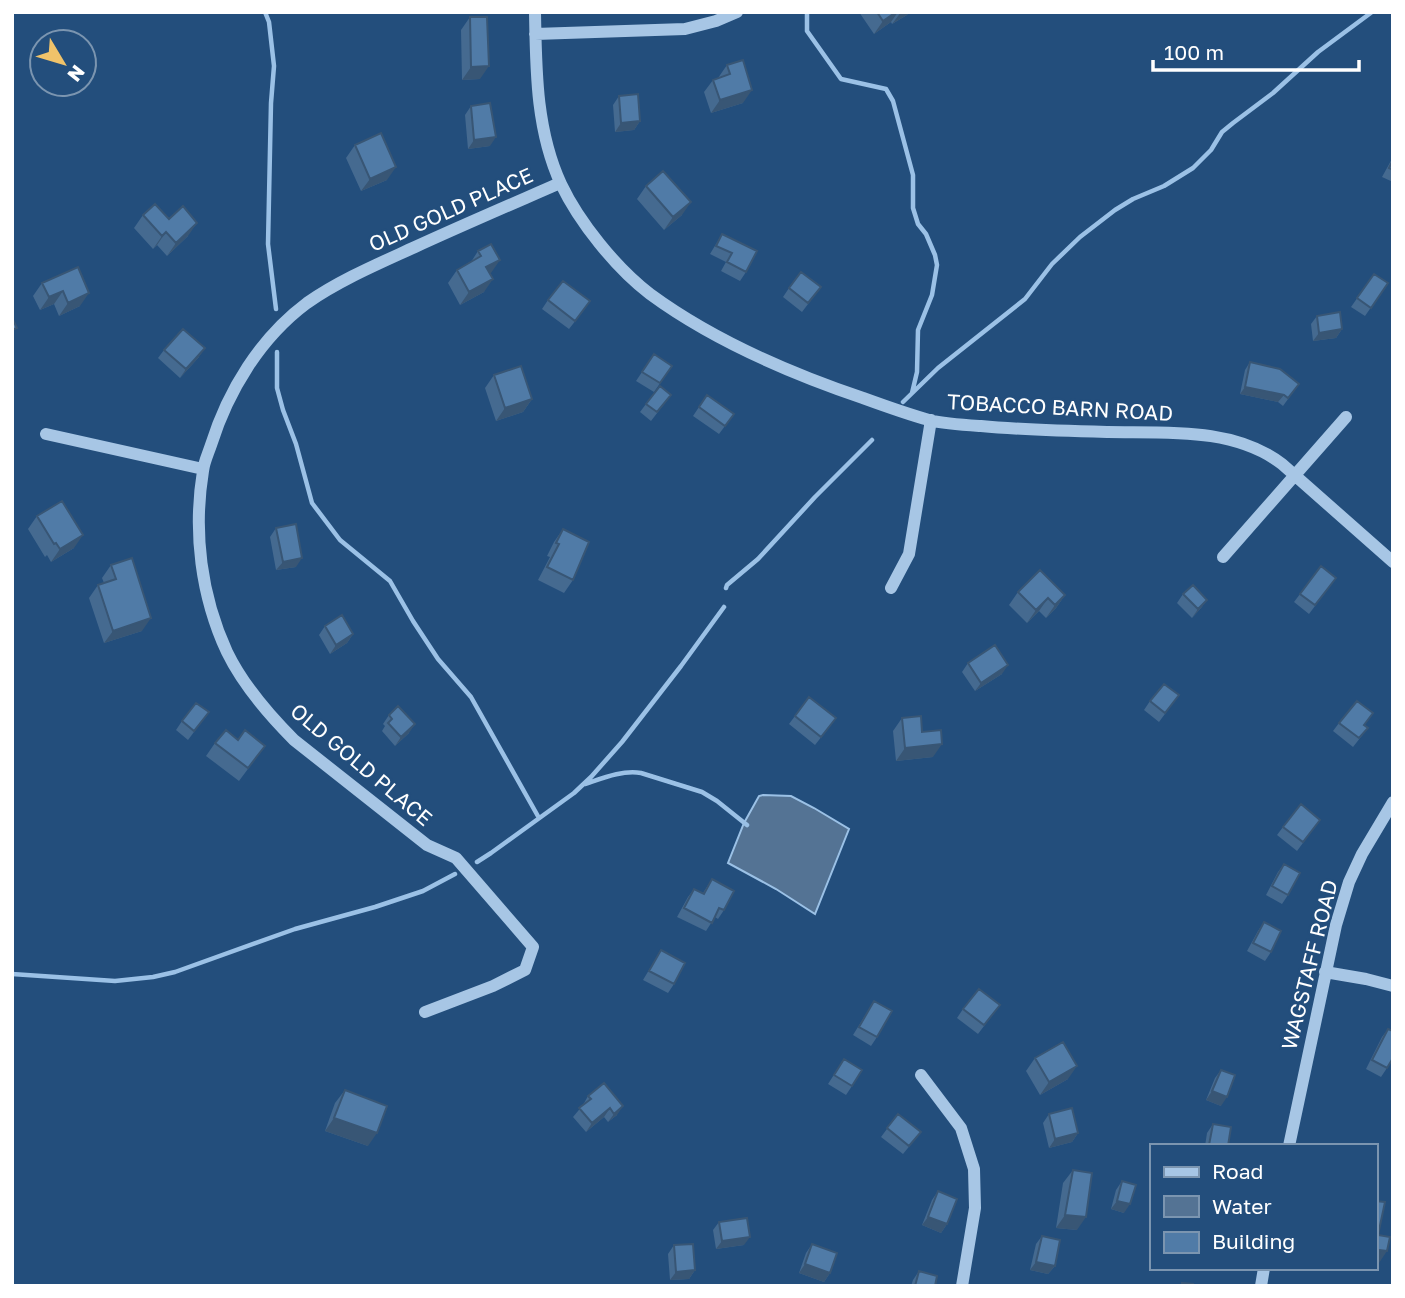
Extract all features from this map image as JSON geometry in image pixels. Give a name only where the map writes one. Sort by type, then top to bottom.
[{"type":"street","name":"TOBACCO BARN ROAD","points":[[535,12],[540,110],[560,183],[607,254],[649,293],[699,326],[772,363],[833,388],[931,420],[981,426],[1184,434],[1236,441],[1269,454],[1393,562]]},
{"type":"street","points":[[535,34],[685,29],[737,12]]},
{"type":"street","name":"OLD GOLD PLACE","points":[[425,1012],[493,986],[525,970],[533,947],[456,858],[427,845],[294,740],[245,681],[219,631],[203,575],[199,530],[203,469],[229,398],[243,374],[259,350],[306,304],[368,268],[560,183]]},
{"type":"street","points":[[1223,557],[1346,417]]},
{"type":"street","points":[[891,588],[909,554],[931,420]]},
{"type":"street","points":[[46,434],[203,469]]},
{"type":"street","name":"WAGSTAFF ROAD","points":[[1289,1144],[1325,972],[1349,882],[1362,854],[1393,803]]},
{"type":"street","points":[[1325,972],[1393,986]]},
{"type":"street","points":[[921,1075],[961,1128],[974,1169],[975,1208],[962,1286]]},
{"type":"water","points":[[759,796],[791,796],[849,829],[815,914],[728,863],[744,823]]},
{"type":"building","points":[[877,12],[896,12],[883,21]]},
{"type":"building","points":[[470,17],[487,17],[489,66],[471,67]]},
{"type":"building","points":[[743,60],[752,90],[720,100],[713,80],[730,74],[727,65]]},
{"type":"building","points":[[638,94],[640,121],[621,123],[619,96]]},
{"type":"building","points":[[490,103],[496,137],[474,140],[471,106]]},
{"type":"building","points":[[381,133],[396,167],[370,179],[355,145]]},
{"type":"building","points":[[663,171],[691,202],[673,217],[646,186]]},
{"type":"building","points":[[155,204],[169,219],[183,206],[197,223],[176,243],[166,232],[162,236],[143,215]]},
{"type":"building","points":[[722,234],[757,251],[746,272],[727,262],[732,253],[716,246]]},
{"type":"building","points":[[491,244],[500,260],[486,267],[493,279],[469,292],[457,270],[481,256],[478,251]]},
{"type":"building","points":[[78,267],[89,293],[68,303],[63,291],[49,297],[42,283]]},
{"type":"building","points":[[801,272],[821,287],[808,303],[789,288]]},
{"type":"building","points":[[1374,274],[1388,283],[1371,308],[1357,298]]},
{"type":"building","points":[[563,281],[590,301],[575,321],[548,300]]},
{"type":"building","points":[[1340,312],[1342,329],[1319,333],[1317,316]]},
{"type":"building","points":[[183,329],[205,348],[186,369],[164,350]]},
{"type":"building","points":[[654,354],[672,366],[660,383],[642,372]]},
{"type":"building","points":[[1250,362],[1280,369],[1299,384],[1288,398],[1245,387]]},
{"type":"building","points":[[521,366],[532,399],[505,408],[494,375]]},
{"type":"building","points":[[660,386],[671,395],[657,412],[646,404]]},
{"type":"building","points":[[707,395],[734,414],[725,426],[699,407]]},
{"type":"building","points":[[62,501],[83,535],[60,549],[37,516]]},
{"type":"building","points":[[296,524],[302,558],[283,562],[276,528]]},
{"type":"building","points":[[563,529],[589,542],[573,580],[547,567],[559,544],[556,543]]},
{"type":"building","points":[[132,558],[151,618],[113,631],[98,585],[116,579],[111,565]]},
{"type":"building","points":[[1321,566],[1336,578],[1315,605],[1300,594]]},
{"type":"building","points":[[1040,570],[1065,595],[1055,605],[1048,598],[1036,610],[1018,592]]},
{"type":"building","points":[[1193,585],[1207,600],[1198,609],[1183,594]]},
{"type":"building","points":[[342,615],[353,634],[336,645],[325,626]]},
{"type":"building","points":[[995,645],[1008,665],[981,683],[968,663]]},
{"type":"building","points":[[1164,684],[1179,695],[1165,713],[1150,701]]},
{"type":"building","points":[[809,697],[836,718],[821,737],[795,716]]},
{"type":"building","points":[[1357,701],[1373,713],[1364,725],[1368,728],[1359,738],[1339,723]]},
{"type":"building","points":[[196,703],[209,712],[194,731],[182,721]]},
{"type":"building","points":[[398,706],[415,724],[401,737],[388,723],[392,719],[389,715]]},
{"type":"building","points":[[921,716],[922,732],[941,730],[942,744],[905,748],[902,718]]},
{"type":"building","points":[[226,730],[238,740],[245,730],[265,746],[248,768],[215,743]]},
{"type":"building","points":[[1301,804],[1320,820],[1303,842],[1283,827]]},
{"type":"building","points":[[1284,864],[1300,873],[1288,895],[1272,886]]},
{"type":"building","points":[[712,879],[734,891],[724,910],[719,908],[712,923],[684,908],[694,889],[704,894]]},
{"type":"building","points":[[1264,922],[1281,931],[1271,952],[1253,943]]},
{"type":"building","points":[[661,950],[685,963],[674,984],[649,971]]},
{"type":"building","points":[[979,989],[1000,1005],[984,1025],[963,1009]]},
{"type":"building","points":[[874,1001],[892,1011],[877,1037],[859,1027]]},
{"type":"building","points":[[1388,1029],[1393,1031],[1393,1058],[1387,1068],[1372,1060]]},
{"type":"building","points":[[1063,1042],[1077,1066],[1049,1082],[1035,1058]]},
{"type":"building","points":[[844,1059],[862,1070],[852,1086],[834,1075]]},
{"type":"building","points":[[1221,1070],[1235,1075],[1227,1097],[1212,1091]]},
{"type":"building","points":[[604,1083],[623,1106],[614,1114],[610,1108],[592,1123],[579,1108],[591,1099],[588,1096]]},
{"type":"building","points":[[345,1090],[387,1106],[377,1133],[334,1118]]},
{"type":"building","points":[[1072,1108],[1078,1133],[1055,1139],[1049,1114]]},
{"type":"building","points":[[898,1114],[921,1132],[909,1146],[887,1128]]},
{"type":"building","points":[[1213,1124],[1231,1127],[1228,1144],[1209,1144]]},
{"type":"building","points":[[1073,1170],[1092,1173],[1086,1217],[1065,1215]]},
{"type":"building","points":[[1122,1181],[1136,1185],[1130,1204],[1117,1201]]},
{"type":"building","points":[[938,1191],[957,1199],[947,1224],[928,1217]]},
{"type":"building","points":[[1377,1201],[1385,1202],[1378,1235],[1390,1237],[1387,1251],[1380,1250],[1378,1260]]},
{"type":"building","points":[[747,1218],[750,1237],[722,1241],[719,1222]]},
{"type":"building","points":[[1042,1236],[1060,1240],[1055,1266],[1036,1262]]},
{"type":"building","points":[[693,1244],[695,1270],[676,1272],[674,1245]]},
{"type":"building","points":[[812,1244],[837,1253],[830,1273],[805,1264]]},
{"type":"building","points":[[919,1271],[937,1276],[935,1286],[915,1286]]},
{"type":"waterway","points":[[265,12],[269,22],[274,66],[268,244],[276,309]]},
{"type":"waterway","points":[[807,12],[807,31],[841,79],[886,89],[893,101],[913,175],[913,208],[937,265],[932,295],[918,330],[917,372],[912,393]]},
{"type":"waterway","points":[[903,402],[938,368],[1025,299],[1052,264],[1080,237],[1133,199],[1164,186],[1193,168],[1211,150],[1222,132],[1273,93],[1318,52],[1372,12]]},
{"type":"waterway","points":[[277,352],[277,388],[312,503],[340,540],[390,581],[438,659],[471,697],[539,818]]},
{"type":"waterway","points":[[726,588],[758,559],[872,440]]},
{"type":"waterway","points":[[477,862],[574,793],[591,777],[622,742],[724,607]]},
{"type":"waterway","points":[[585,784],[620,774],[641,773],[702,792],[747,825]]},
{"type":"waterway","points":[[12,974],[115,981],[153,977],[175,972],[295,929],[423,891],[455,874]]}]
